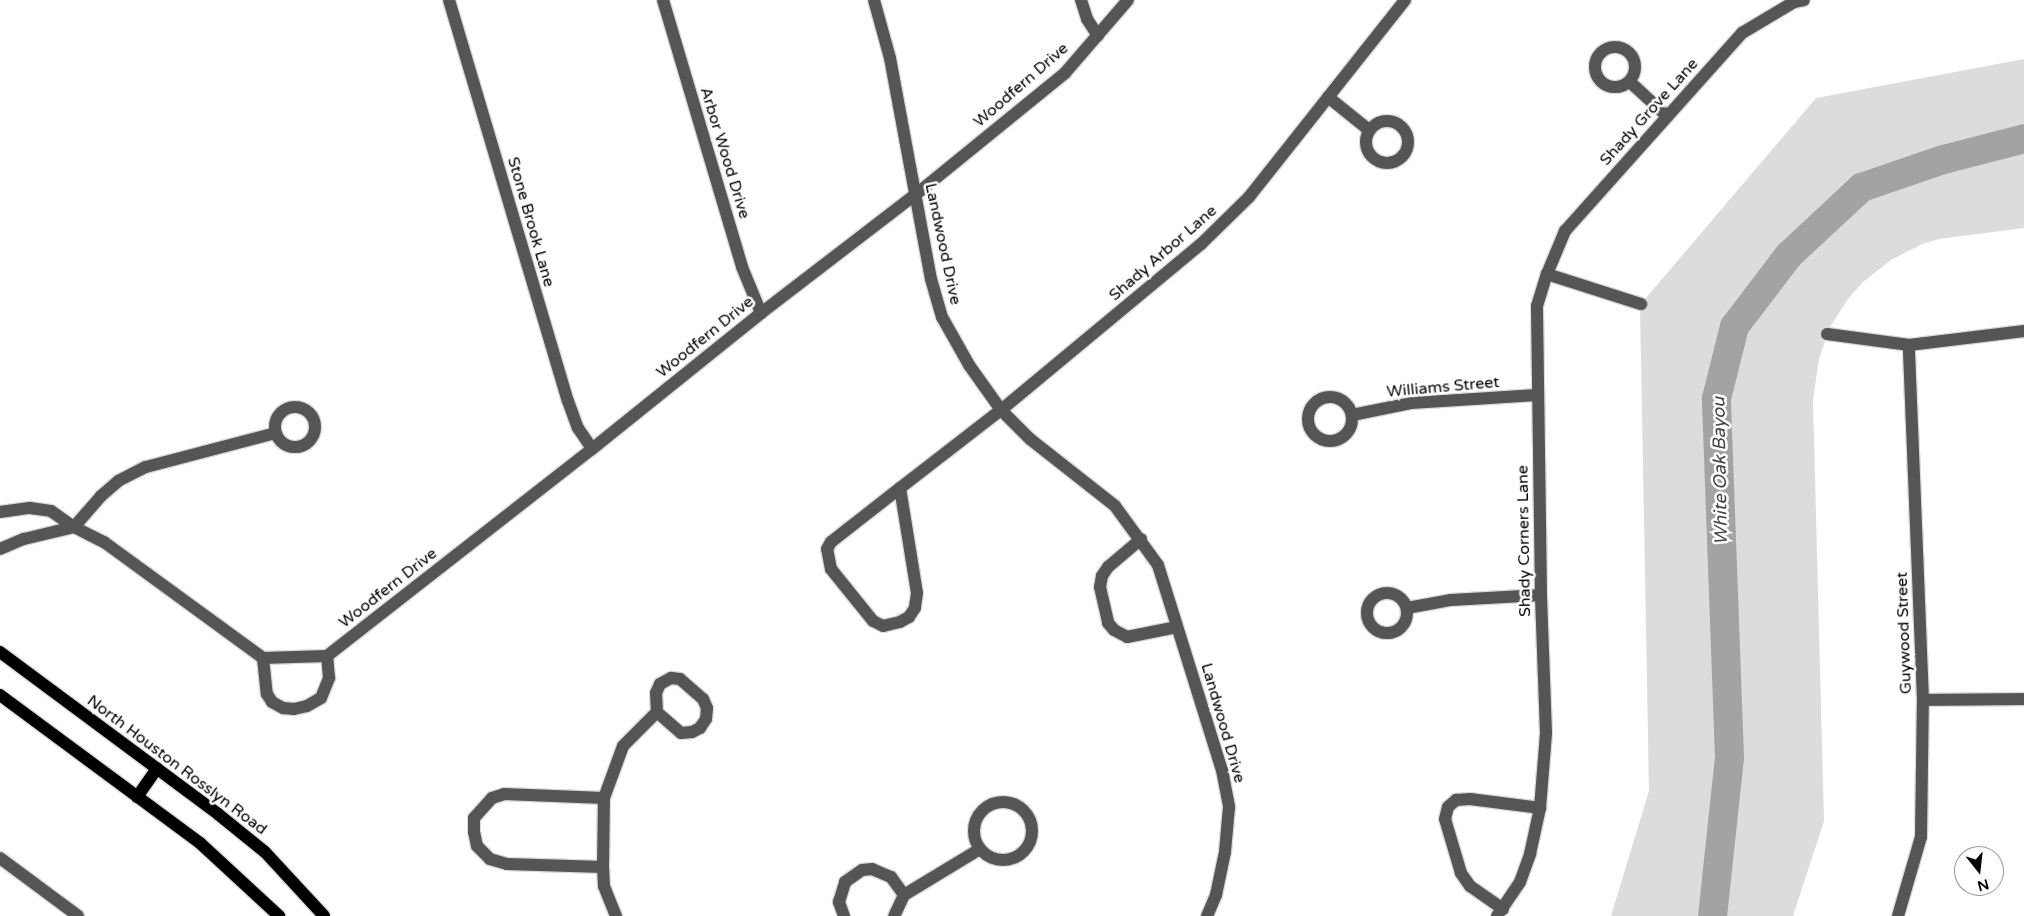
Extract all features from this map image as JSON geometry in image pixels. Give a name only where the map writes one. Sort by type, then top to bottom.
[{"type":"main road","name":"North Houston Rosslyn Road","points":[[0,652],[157,768],[265,852],[324,916]]},
{"type":"main road","points":[[0,695],[200,843],[279,916]]},
{"type":"main road","points":[[137,797],[157,768]]},
{"type":"street","name":"Stone Brook Lane","points":[[449,0],[568,401],[578,428],[592,449]]},
{"type":"street","name":"Arbor Wood Drive","points":[[663,0],[742,267],[761,313]]},
{"type":"street","name":"Landwood Drive","points":[[874,0],[890,58],[931,280],[942,317],[968,365],[1001,410],[1030,439],[1115,506],[1141,539],[1158,565],[1222,770],[1229,807],[1225,852],[1216,895],[1207,916]]},
{"type":"street","points":[[1081,0],[1087,19],[1098,36]]},
{"type":"street","name":"Woodfern Drive","points":[[327,656],[592,449],[761,313],[915,194],[1065,72],[1128,0]]},
{"type":"street","name":"Shady Arbor Lane","points":[[900,488],[917,594],[916,608],[909,617],[900,622],[883,626],[873,621],[831,570],[827,550],[831,542],[900,488],[1001,410],[1201,244],[1249,198],[1405,0]]},
{"type":"street","name":"Shady Grove Lane","points":[[1547,274],[1565,231],[1742,33],[1794,2],[1804,0]]},
{"type":"street","points":[[1630,82],[1667,116]]},
{"type":"street","points":[[1328,97],[1370,130]]},
{"type":"street","points":[[1547,274],[1641,304]]},
{"type":"street","name":"Shady Corners Lane","points":[[1540,808],[1470,799],[1456,800],[1448,807],[1445,820],[1461,872],[1470,886],[1500,912],[1520,882],[1530,854],[1540,808],[1546,733],[1541,595],[1537,306],[1547,274]]},
{"type":"street","points":[[1827,334],[1909,345],[2024,331]]},
{"type":"street","name":"Guywood Street","points":[[1898,916],[1921,837],[1923,700],[1909,345]]},
{"type":"street","name":"Williams Street","points":[[1352,415],[1411,403],[1537,395]]},
{"type":"street","points":[[0,549],[24,539],[74,527],[101,496],[118,481],[146,467],[276,433]]},
{"type":"street","points":[[0,512],[30,508],[51,511],[74,527],[104,542],[263,658],[327,656],[328,678],[321,698],[307,706],[294,709],[283,708],[272,702],[267,694],[263,658]]},
{"type":"street","points":[[1141,539],[1108,567],[1102,576],[1100,587],[1108,622],[1114,630],[1127,637],[1177,627]]},
{"type":"street","points":[[1407,608],[1451,600],[1541,595]]},
{"type":"street","points":[[616,916],[604,886],[604,798],[623,746],[657,712],[656,693],[660,684],[670,678],[680,679],[703,699],[708,708],[706,719],[700,728],[692,732],[681,733],[657,712]]},
{"type":"street","points":[[1923,700],[2024,699]]},
{"type":"street","points":[[603,867],[507,864],[490,859],[478,846],[474,832],[474,818],[492,798],[504,794],[604,798]]},
{"type":"street","points":[[1003,802],[1020,807],[1027,814],[1032,833],[1030,843],[1016,857],[997,860],[987,856],[980,850],[973,832],[978,814],[985,807],[1003,802]]},
{"type":"street","points":[[894,916],[904,895],[980,850]]},
{"type":"street","points":[[0,858],[78,916]]},
{"type":"street","points":[[844,916],[839,902],[841,892],[852,875],[862,870],[882,872],[891,877],[904,895]]},
{"type":"shaded area","points":[[2024,59],[2024,228],[1939,239],[1922,244],[1891,260],[1863,282],[1848,299],[1830,327],[1819,359],[1813,400],[1824,821],[1793,916],[1611,916],[1649,791],[1640,305],[1816,98]]},
{"type":"waterway","name":"White Oak Bayou","points":[[1712,916],[1729,757],[1716,398],[1734,326],[1788,255],[1861,187],[1943,159],[2024,138]]}]
